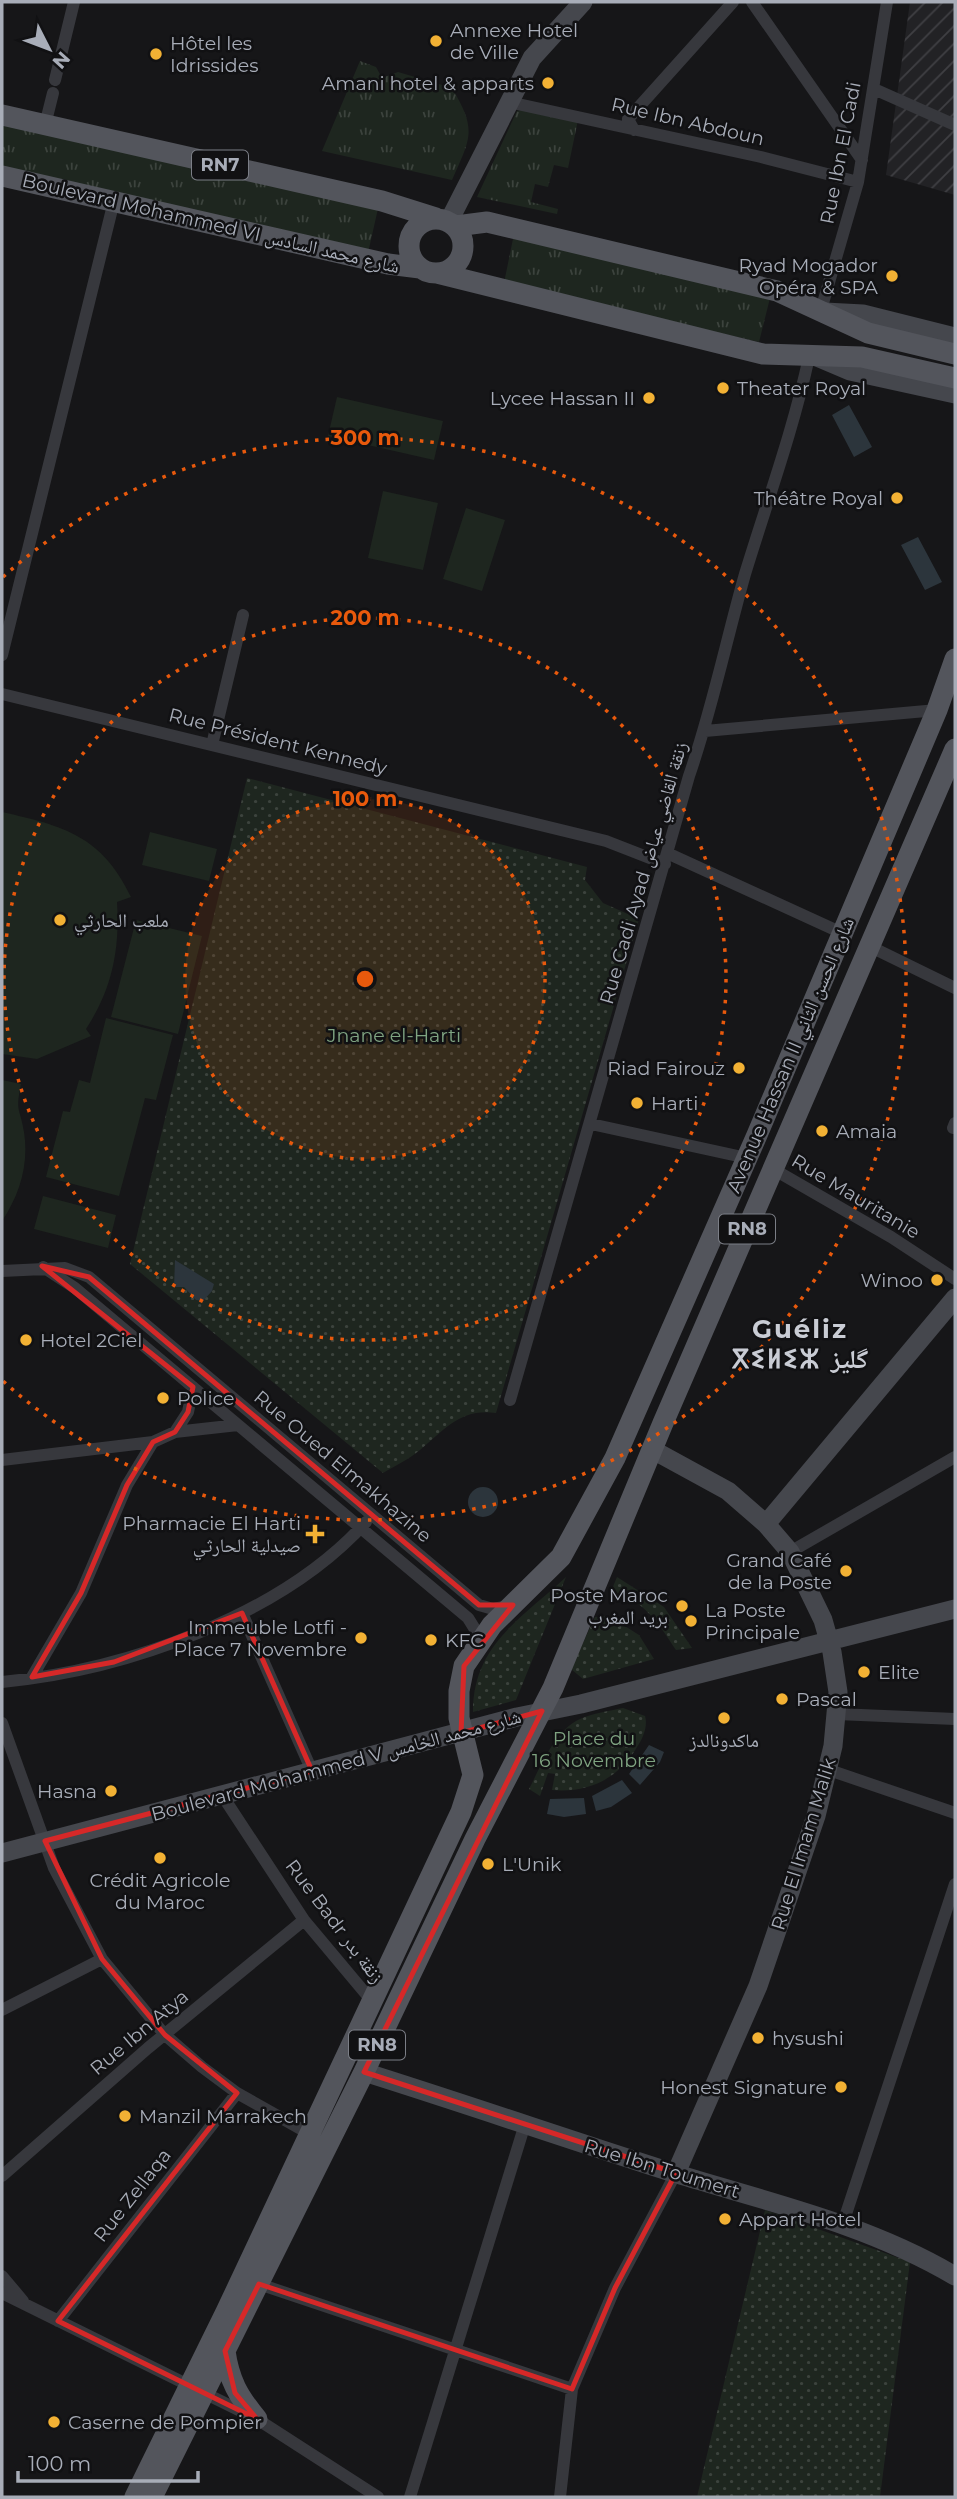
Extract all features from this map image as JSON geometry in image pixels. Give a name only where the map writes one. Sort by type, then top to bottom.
[{"type":"main road","name":"RN7","points":[[2,115],[382,201],[447,222],[482,222],[508,227],[777,291],[868,333],[955,354]]},
{"type":"main road","name":"Boulevard Mohammed VI شارع محمد السادس","points":[[2,176],[429,271],[669,333],[763,354],[862,357],[955,378]]},
{"type":"main road","points":[[447,222],[463,241],[462,253],[453,267],[429,271],[411,257],[410,237],[418,225],[447,222]]},
{"type":"main road","name":"Avenue Hassan II شارع الحسن الثاني","points":[[462,1732],[459,1713],[460,1680],[468,1658],[481,1639],[561,1557],[602,1484],[653,1377],[747,1158],[937,710],[955,659]]},
{"type":"main road","name":"Avenue Hassan II شارع الحسن الثاني","points":[[542,1711],[955,749]]},
{"type":"main road","name":"RN8","points":[[135,2497],[197,2389],[225,2351],[260,2284],[475,1839],[542,1711]]},
{"type":"main road","name":"RN8","points":[[152,2497],[226,2312],[468,1795],[474,1775],[462,1732]]},
{"type":"main road","points":[[225,2351],[228,2374],[236,2393],[257,2419]]},
{"type":"street","points":[[45,125],[74,2]]},
{"type":"street","points":[[447,222],[532,58],[583,2]]},
{"type":"street","points":[[634,130],[628,118],[733,2]]},
{"type":"street","points":[[752,2],[862,160]]},
{"type":"street","name":"Rue Ibn El Cadi","points":[[823,311],[858,183],[887,2]]},
{"type":"street","points":[[874,89],[955,125]]},
{"type":"street","name":"Rue Ibn Abdoun","points":[[509,102],[761,157],[858,183]]},
{"type":"street","points":[[2,654],[114,201]]},
{"type":"street","points":[[823,311],[863,314],[955,337]]},
{"type":"street","name":"Boulevard Mohammed VI شارع محمد السادس","points":[[813,357],[850,372],[955,394]]},
{"type":"street","name":"Rue Cadi Ayad زنقة القاضي عياض","points":[[510,1400],[705,731],[745,576],[813,357]]},
{"type":"street","points":[[212,745],[243,615]]},
{"type":"street","name":"Rue Président Kennedy","points":[[2,694],[606,841],[666,858],[842,933]]},
{"type":"street","points":[[705,731],[937,710]]},
{"type":"street","points":[[869,946],[955,988]]},
{"type":"street","points":[[591,1125],[747,1158]]},
{"type":"street","name":"Rue Mauritanie","points":[[773,1169],[891,1237],[955,1279]]},
{"type":"street","points":[[2,1271],[43,1266]]},
{"type":"street","name":"Rue Oued Elmakhazine","points":[[43,1266],[65,1268],[89,1277],[479,1605],[493,1609],[513,1605]]},
{"type":"street","name":"Rue Oued Elmakhazine","points":[[43,1266],[75,1288],[468,1618],[481,1639]]},
{"type":"street","points":[[766,1524],[955,1298]]},
{"type":"street","points":[[175,1432],[188,1412],[193,1387]]},
{"type":"street","points":[[2,1460],[153,1441],[175,1432],[238,1424]]},
{"type":"street","points":[[32,1677],[81,1593],[127,1485],[153,1441]]},
{"type":"street","name":"Rue El Imam Malik","points":[[653,1450],[728,1491],[766,1524],[790,1552],[823,1620],[836,1669],[837,1714],[829,1770],[758,1986],[676,2173]]},
{"type":"street","points":[[790,1552],[955,1457]]},
{"type":"street","points":[[2,1682],[114,1662],[192,1636],[242,1613],[313,1569],[371,1516]]},
{"type":"street","name":"Boulevard Mohammed V شارع محمد الخامس","points":[[2,1853],[542,1711],[581,1704],[955,1609]]},
{"type":"street","points":[[242,1613],[312,1771]]},
{"type":"street","points":[[837,1714],[955,1719]]},
{"type":"street","points":[[2,1723],[54,1868],[102,1959],[165,2035],[237,2093],[308,2133]]},
{"type":"street","points":[[829,1770],[955,1814]]},
{"type":"street","name":"Rue Badr زنقة بدر","points":[[222,1795],[304,1920],[371,2000]]},
{"type":"street","points":[[843,2223],[955,1884]]},
{"type":"street","name":"Rue Ibn Atya","points":[[2,2176],[165,2035],[304,1920]]},
{"type":"street","points":[[2,2010],[102,1959]]},
{"type":"street","name":"Rue Ibn Toumert","points":[[364,2072],[676,2173],[843,2223],[904,2247],[955,2276]]},
{"type":"street","name":"Rue Zellaqa","points":[[58,2321],[237,2093]]},
{"type":"street","points":[[410,2497],[525,2124]]},
{"type":"street","points":[[560,2497],[572,2389],[615,2288],[676,2173]]},
{"type":"street","points":[[2,2276],[26,2304]]},
{"type":"street","points":[[260,2284],[572,2389]]},
{"type":"street","points":[[2,2293],[257,2419],[378,2497]]},
{"type":"highlighted area","points":[[42,1266],[89,1277],[479,1605],[513,1605],[464,1666],[461,1733],[542,1711],[364,2072],[676,2173],[615,2288],[572,2389],[259,2284],[225,2351],[235,2393],[257,2419],[58,2321],[237,2093],[165,2035],[102,1959],[45,1841],[312,1771],[242,1613],[114,1662],[32,1677],[81,1593],[127,1485],[153,1442],[175,1432],[188,1412],[193,1387]]},
{"type":"shaded area","points":[[910,2],[955,2],[955,195],[886,175]]},
{"type":"shaded area","points":[[849,405],[872,447],[854,457],[832,415]]},
{"type":"shaded area","points":[[918,537],[942,582],[925,590],[901,545]]},
{"type":"shaded area","points":[[175,1260],[214,1284],[212,1291],[203,1301],[196,1300],[184,1287],[174,1287]]},
{"type":"shaded area","points":[[483,1487],[489,1488],[497,1496],[497,1508],[489,1516],[483,1517],[477,1516],[469,1508],[468,1502],[469,1496],[477,1488]]},
{"type":"shaded area","name":"Place du 16 Novembre","points":[[649,1745],[664,1752],[660,1762],[640,1785],[629,1774]]},
{"type":"shaded area","name":"Place du 16 Novembre","points":[[622,1780],[632,1793],[611,1807],[596,1811],[592,1796]]},
{"type":"shaded area","name":"Place du 16 Novembre","points":[[584,1798],[586,1814],[564,1817],[547,1814],[550,1799]]},
{"type":"green space","points":[[360,61],[376,67],[382,78],[398,72],[452,88],[465,114],[468,134],[464,153],[452,180],[322,151]]},
{"type":"green space","points":[[523,109],[578,120],[568,168],[554,165],[548,187],[535,184],[531,202],[558,209],[557,214],[477,197],[517,111]]},
{"type":"green space","points":[[2,118],[379,204],[368,253],[2,169]]},
{"type":"green space","points":[[514,234],[771,294],[759,342],[504,283]]},
{"type":"green space","points":[[337,397],[443,421],[434,460],[328,436]]},
{"type":"green space","points":[[383,491],[438,503],[423,570],[368,558]]},
{"type":"green space","points":[[466,508],[505,520],[482,591],[443,579]]},
{"type":"green space","name":"Jnane el-Harti","points":[[247,778],[587,867],[585,880],[603,903],[639,919],[496,1413],[484,1412],[463,1417],[416,1453],[383,1473],[130,1264]]},
{"type":"green space","name":"ملعب الحارثي","points":[[2,812],[44,823],[79,837],[107,860],[120,876],[131,897],[117,902],[115,953],[108,984],[86,1029],[91,1036],[37,1059],[2,1054]]},
{"type":"green space","points":[[150,832],[217,849],[209,881],[142,865]]},
{"type":"green space","points":[[136,920],[202,936],[178,1034],[111,1017]]},
{"type":"green space","points":[[106,1018],[173,1035],[156,1100],[145,1098],[119,1196],[46,1177],[63,1111],[70,1112],[79,1080],[90,1083]]},
{"type":"green space","points":[[2,1080],[21,1084],[18,1105],[24,1132],[25,1156],[22,1178],[2,1221]]},
{"type":"green space","points":[[43,1196],[116,1215],[108,1248],[34,1229]]},
{"type":"green space","name":"Place du 16 Novembre","points":[[566,1577],[516,1700],[473,1712],[475,1689],[481,1669],[491,1651],[517,1621]]},
{"type":"green space","points":[[617,1577],[664,1607],[692,1648],[676,1650],[657,1622],[641,1606],[632,1600],[610,1594]]},
{"type":"green space","name":"Place du 16 Novembre","points":[[609,1616],[639,1635],[654,1659],[583,1679],[571,1669],[595,1617]]},
{"type":"green space","name":"Place du 16 Novembre","points":[[623,1708],[645,1716],[646,1724],[639,1743],[621,1768],[601,1782],[565,1790],[552,1790],[555,1774],[548,1773],[540,1796],[529,1789],[556,1740],[571,1724],[590,1715]]},
{"type":"green space","points":[[765,2210],[910,2262],[880,2497],[697,2497]]},
{"type":"place","name":"Annexe Hotel de Ville","points":[[436,41]]},
{"type":"place","name":"Hôtel les Idrissides","points":[[156,54]]},
{"type":"place","name":"Amani hotel & apparts","points":[[548,83]]},
{"type":"place","name":"Ryad Mogador Opéra & SPA","points":[[892,276]]},
{"type":"place","name":"Theater Royal","points":[[723,388]]},
{"type":"place","name":"Lycee Hassan II","points":[[649,398]]},
{"type":"place","name":"Théâtre Royal","points":[[897,498]]},
{"type":"place","name":"ملعب الحارثي","points":[[60,920]]},
{"type":"place","name":"Riad Fairouz","points":[[739,1068]]},
{"type":"place","name":"Harti","points":[[637,1103]]},
{"type":"place","name":"Amaia","points":[[822,1131]]},
{"type":"place","name":"Winoo","points":[[937,1280]]},
{"type":"place","name":"Hotel 2Ciel","points":[[26,1340]]},
{"type":"place","name":"Police","points":[[163,1398]]},
{"type":"place","name":"Pharmacie El Harti صيدلية الحارثي","points":[[315,1534]]},
{"type":"place","name":"Grand Café de la Poste","points":[[846,1571]]},
{"type":"place","name":"Poste Maroc بريد المغرب","points":[[682,1606]]},
{"type":"place","name":"La Poste Principale","points":[[691,1621]]},
{"type":"place","name":"Immeuble Lotfi - Place 7 Novembre","points":[[361,1638]]},
{"type":"place","name":"KFC","points":[[431,1640]]},
{"type":"place","name":"Elite","points":[[864,1672]]},
{"type":"place","name":"Pascal","points":[[782,1699]]},
{"type":"place","name":"ماكدونالدز","points":[[724,1718]]},
{"type":"place","name":"Hasna","points":[[111,1791]]},
{"type":"place","name":"Crédit Agricole du Maroc","points":[[160,1858]]},
{"type":"place","name":"L'Unik","points":[[488,1864]]},
{"type":"place","name":"hysushi","points":[[758,2038]]},
{"type":"place","name":"Honest Signature","points":[[841,2087]]},
{"type":"place","name":"Manzil Marrakech","points":[[125,2116]]},
{"type":"place","name":"Appart Hotel","points":[[725,2219]]},
{"type":"place","name":"Caserne de Pompier","points":[[54,2422]]},
{"type":"district","name":"Guéliz ⴳⵉⵍⵉⵣ گليز","points":[[800,1344]]}]
